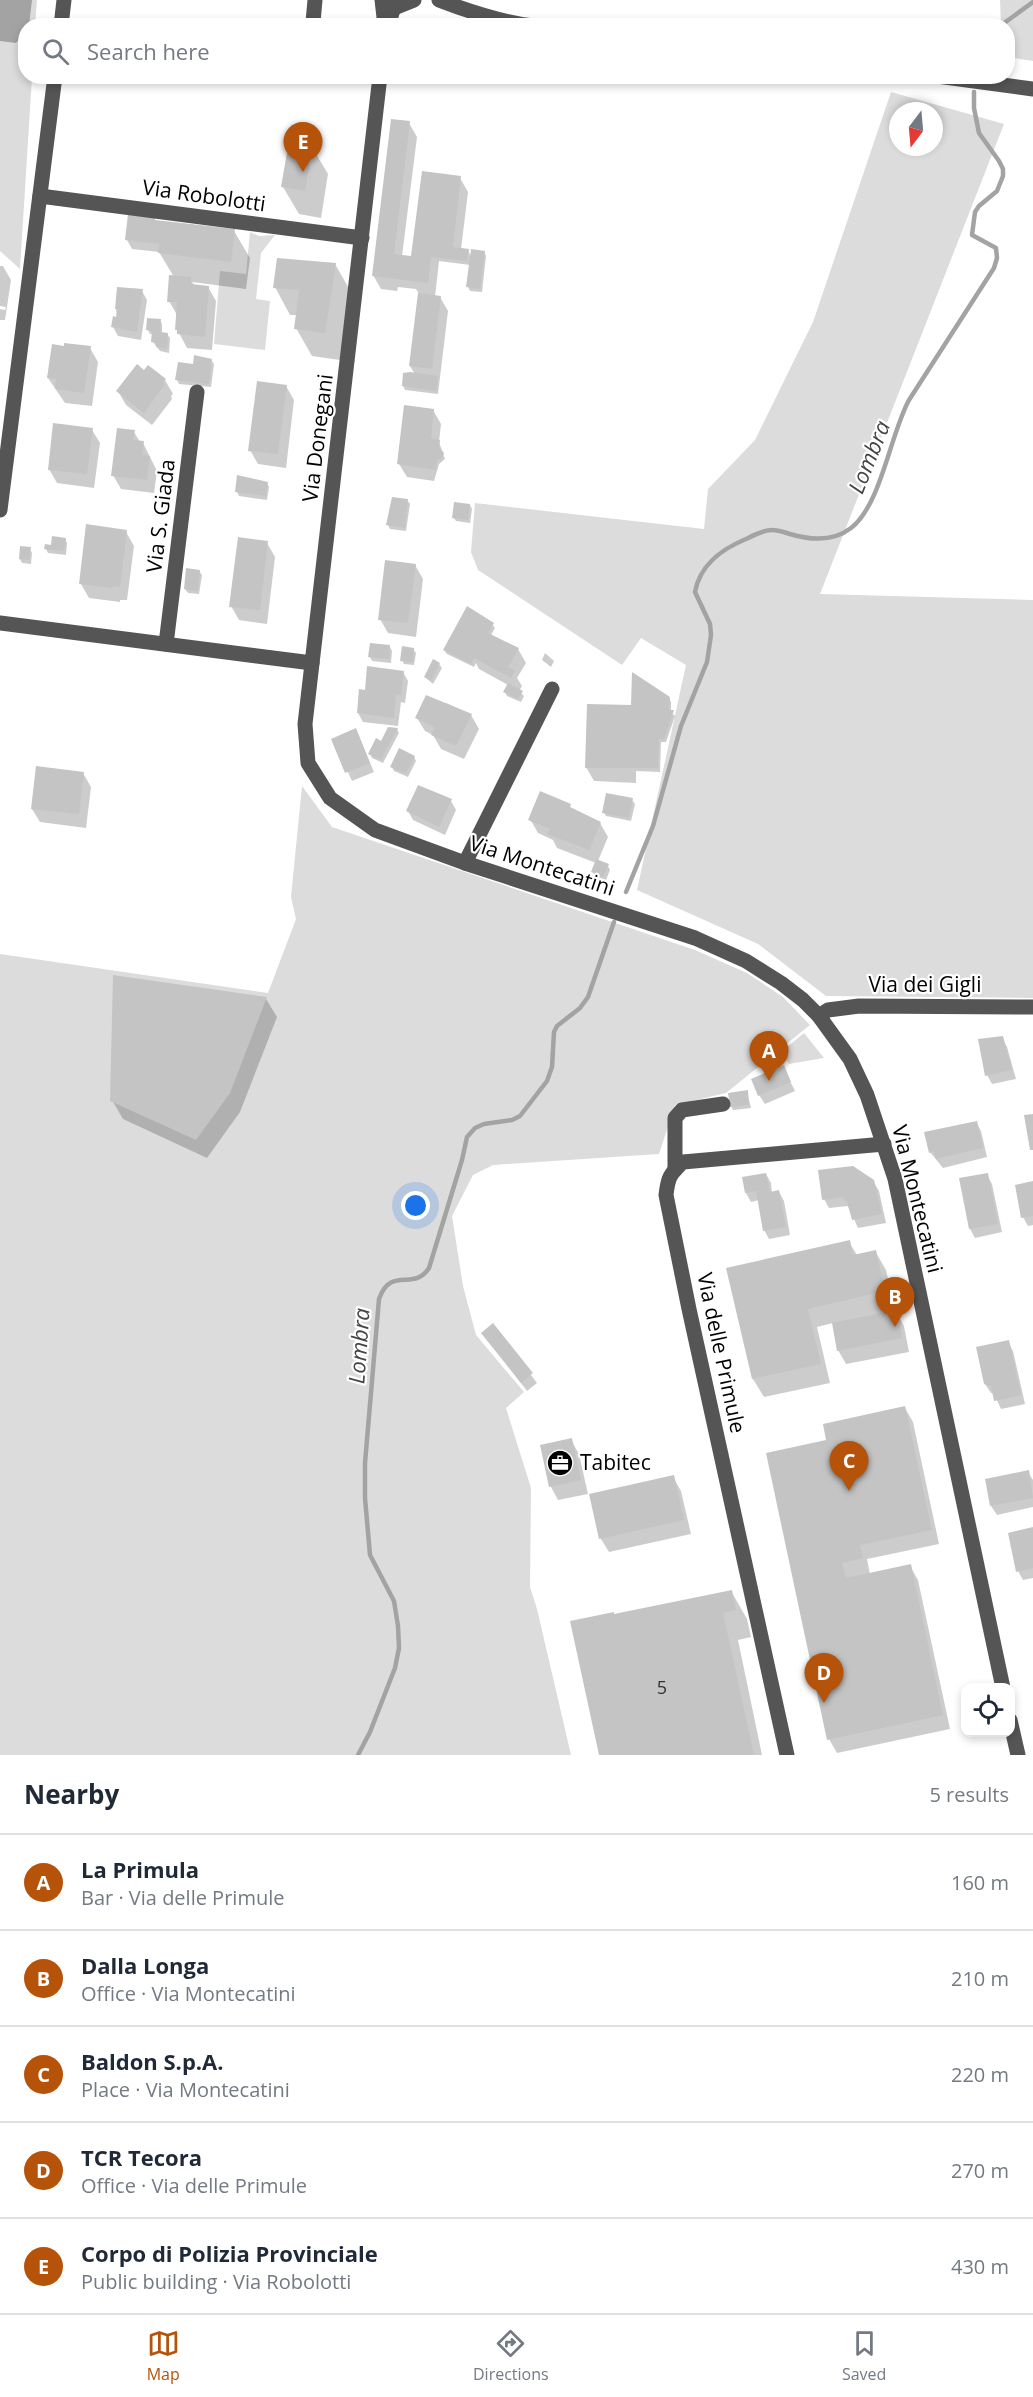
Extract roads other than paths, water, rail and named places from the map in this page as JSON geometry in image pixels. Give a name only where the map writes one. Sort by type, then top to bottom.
[{"type":"street","points":[[62,18],[64,0]]},
{"type":"street","points":[[313,18],[315,0]]},
{"type":"street","points":[[388,18],[391,3],[414,0]]},
{"type":"street","points":[[446,2],[465,11],[491,18]]},
{"type":"street","points":[[0,510],[54,84]]},
{"type":"street","name":"Via Donegani","points":[[330,798],[308,763],[305,724],[379,84]]},
{"type":"street","points":[[990,84],[1033,89]]},
{"type":"street","name":"Via Robolotti","points":[[40,196],[362,238]]},
{"type":"street","name":"Via S. Giada","points":[[166,644],[197,392]]},
{"type":"street","points":[[0,624],[312,663]]},
{"type":"street","points":[[465,863],[552,689]]},
{"type":"street","name":"Via Montecatini","points":[[330,798],[375,830],[465,863],[695,938],[746,961],[781,983],[819,1016],[850,1059],[867,1095],[895,1179],[1003,1683]]},
{"type":"street","name":"Via dei Gigli","points":[[819,1016],[828,1010],[859,1006],[1033,1007]]},
{"type":"street","name":"Via delle Primule","points":[[723,1104],[682,1110],[675,1118],[675,1170],[670,1174],[666,1195],[787,1755]]},
{"type":"street","points":[[675,1170],[683,1162],[884,1144]]},
{"type":"street","points":[[1014,1737],[1018,1755]]},
{"type":"waterway","name":"Lombra","points":[[1011,18],[1033,2]]},
{"type":"waterway","name":"Lombra","points":[[626,892],[653,826],[681,726],[707,662],[711,635],[710,624],[695,592],[702,573],[721,553],[762,532],[774,530],[805,538],[829,538],[851,528],[861,517],[878,487],[909,400],[994,268],[997,258],[996,248],[972,235],[975,212],[997,191],[1003,176],[1003,169],[979,133],[974,108],[974,92]]},
{"type":"waterway","name":"Lombra","points":[[358,1755],[370,1732],[395,1668],[399,1648],[394,1601],[370,1555],[365,1498],[365,1463],[379,1299],[390,1283],[417,1278],[429,1268],[467,1137],[475,1128],[484,1124],[512,1120],[520,1116],[547,1081],[552,1067],[554,1032],[557,1026],[580,1008],[588,997],[614,922]]},
{"type":"place","name":"Corpo di Polizia Provinciale","points":[[303,172]]},
{"type":"place","name":"La Primula","points":[[769,1081]]},
{"type":"place","name":"Dalla Longa","points":[[895,1327]]},
{"type":"place","name":"Tabitec","points":[[560,1463]]},
{"type":"place","name":"Baldon S.p.A.","points":[[849,1491]]},
{"type":"place","name":"TCR Tecora","points":[[824,1703]]}]
